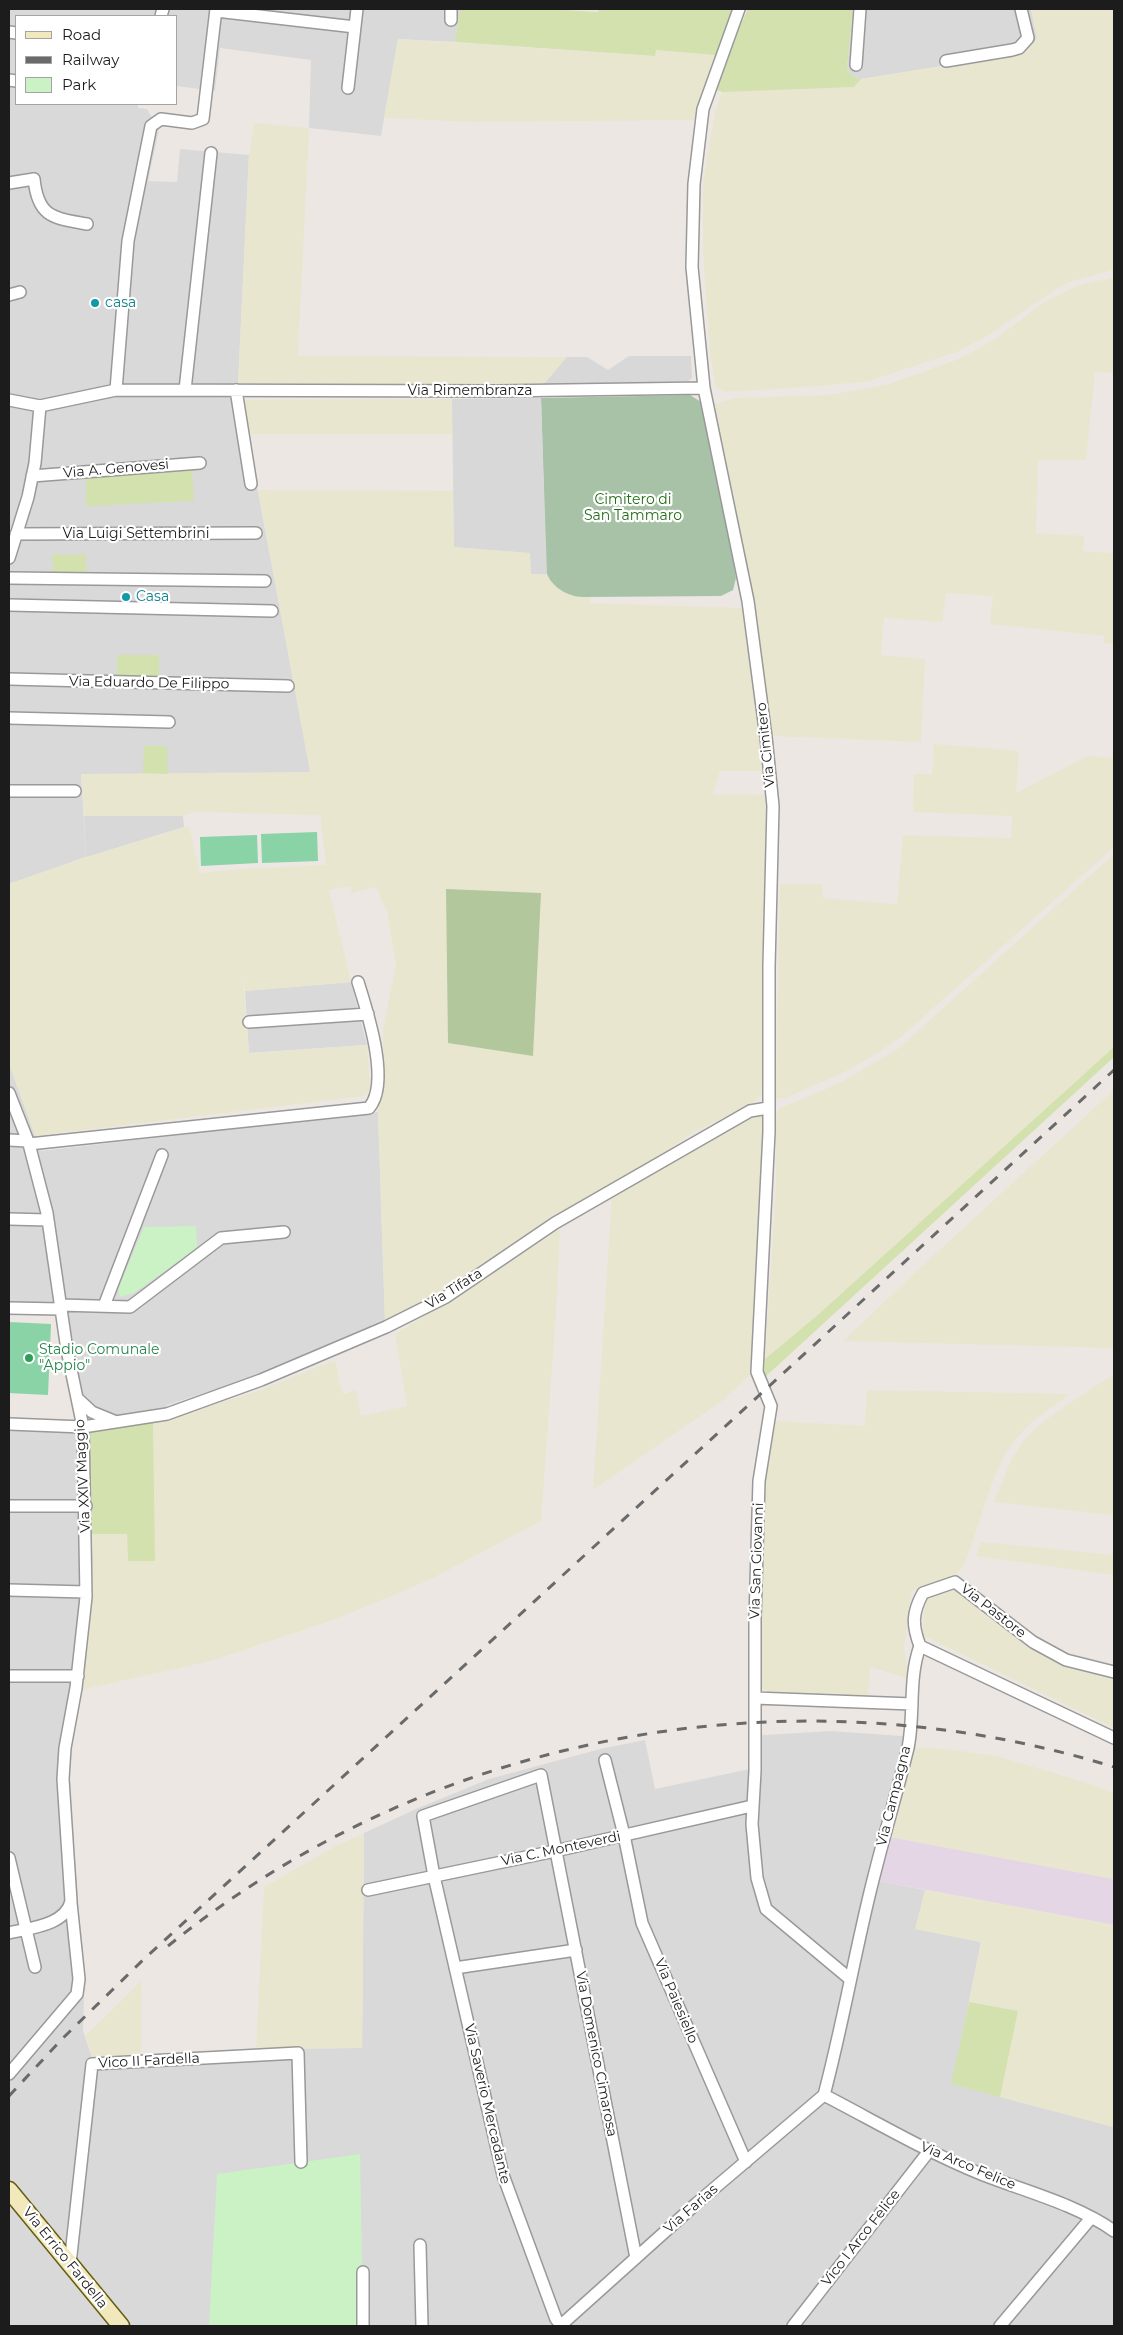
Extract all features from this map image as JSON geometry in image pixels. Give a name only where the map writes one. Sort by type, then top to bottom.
[{"type":"street","points":[[348,88],[357,9]]},
{"type":"street","name":"Via Cimitero","points":[[739,9],[703,109],[694,184],[692,267],[704,388],[748,602],[772,796],[773,860],[769,966],[768,1108]]},
{"type":"street","points":[[856,65],[860,9]]},
{"type":"street","points":[[946,61],[1019,48],[1028,38],[1021,9]]},
{"type":"street","points":[[116,390],[128,242],[151,126],[161,119],[192,123],[204,119],[216,10],[355,27]]},
{"type":"street","points":[[185,390],[212,153]]},
{"type":"street","points":[[9,184],[34,179],[38,201],[44,212],[54,218],[87,224]]},
{"type":"street","name":"Via Rimembranza","points":[[40,406],[116,390],[515,391],[704,388]]},
{"type":"street","points":[[236,390],[251,484]]},
{"type":"street","points":[[9,400],[40,406],[32,476],[9,558]]},
{"type":"street","name":"Via A. Genovesi","points":[[32,476],[200,463]]},
{"type":"street","name":"Via Luigi Settembrini","points":[[16,534],[256,534]]},
{"type":"street","points":[[9,578],[265,581]]},
{"type":"street","points":[[9,605],[272,611]]},
{"type":"street","name":"Via Eduardo De Filippo","points":[[9,679],[288,686]]},
{"type":"street","points":[[9,718],[169,722]]},
{"type":"street","points":[[9,791],[75,791]]},
{"type":"street","points":[[9,1140],[28,1143],[369,1108],[377,1094],[376,1050],[358,982]]},
{"type":"street","points":[[249,1022],[368,1014]]},
{"type":"street","name":"Via XXIV Maggio","points":[[9,1093],[28,1143],[48,1220],[76,1397],[83,1427],[86,1506],[86,1592],[78,1676],[65,1748],[63,1779],[71,1901]]},
{"type":"street","name":"Via Tifata","points":[[9,1424],[83,1427],[166,1414],[261,1380],[386,1327],[446,1296],[555,1223],[750,1111],[768,1108]]},
{"type":"street","name":"Via San Giovanni","points":[[768,1108],[768,1172],[757,1372],[771,1406],[759,1481],[755,1771],[752,1806],[757,1878],[766,1909],[850,1979]]},
{"type":"street","points":[[104,1306],[162,1155]]},
{"type":"street","points":[[9,1219],[48,1220]]},
{"type":"street","points":[[9,1308],[130,1307],[221,1238],[284,1232]]},
{"type":"street","points":[[76,1397],[92,1412],[118,1422]]},
{"type":"street","points":[[9,1506],[86,1506]]},
{"type":"street","name":"Via Pastore","points":[[920,1646],[914,1630],[916,1607],[923,1593],[955,1582],[1032,1642],[1066,1660],[1114,1672]]},
{"type":"street","points":[[9,1590],[86,1592]]},
{"type":"street","points":[[920,1646],[1114,1738]]},
{"type":"street","name":"Via Campagna","points":[[824,2095],[838,2042],[850,1979],[873,1880],[908,1745],[915,1661],[920,1646]]},
{"type":"street","points":[[9,1676],[78,1676]]},
{"type":"street","points":[[755,1698],[912,1704]]},
{"type":"street","name":"Via Paiesiello","points":[[605,1760],[624,1835],[642,1923],[746,2162]]},
{"type":"street","name":"Via Domenico Cimarosa","points":[[434,1876],[423,1816],[541,1775],[636,2258]]},
{"type":"street","name":"Via C. Monteverdi","points":[[368,1890],[555,1851],[752,1806]]},
{"type":"street","points":[[9,1858],[35,1967]]},
{"type":"street","name":"Via Saverio Mercadante","points":[[434,1876],[507,2191],[556,2319],[561,2326]]},
{"type":"street","points":[[9,1933],[61,1918],[70,1910],[71,1901]]},
{"type":"street","points":[[9,2074],[77,1994],[79,1979],[71,1901]]},
{"type":"street","points":[[455,1968],[576,1950]]},
{"type":"street","name":"Vico II Fardella","points":[[70,2264],[92,2064],[298,2053],[301,2162]]},
{"type":"street","name":"Via Farias","points":[[561,2326],[636,2258],[824,2095]]},
{"type":"street","name":"Via Arco Felice","points":[[824,2095],[929,2151],[1091,2218],[1114,2231]]},
{"type":"street","name":"Vico I Arco Felice","points":[[793,2326],[929,2151]]},
{"type":"street","name":"Via Errico Fardella","points":[[9,2190],[121,2326]]},
{"type":"street","points":[[1000,2326],[1091,2218]]},
{"type":"street","points":[[420,2245],[422,2326]]},
{"type":"street","points":[[363,2272],[363,2326]]},
{"type":"shaded area","points":[[9,9],[460,9],[455,42],[398,39],[381,136],[309,128],[311,60],[220,48],[215,91],[178,86],[178,15],[15,15],[15,105],[138,105],[138,108],[147,109],[159,130],[148,181],[177,182],[180,149],[249,155],[238,385],[312,780],[81,774],[86,857],[9,884]]},
{"type":"shaded area","points":[[853,9],[1031,9],[1037,38],[1029,48],[1017,54],[861,79],[852,76],[847,68]]},
{"type":"shaded area","points":[[1031,9],[1114,9],[1114,270],[1075,280],[1059,287],[992,333],[959,351],[869,381],[724,392],[715,386],[710,353],[703,254],[703,182],[715,112],[722,92],[854,87],[861,79],[1017,54],[1029,48],[1037,38]]},
{"type":"shaded area","points":[[398,39],[654,56],[655,50],[716,55],[706,84],[698,120],[473,122],[384,118]]},
{"type":"shaded area","points":[[254,123],[309,128],[298,356],[567,357],[558,369],[543,385],[238,385],[249,155]]},
{"type":"shaded area","points":[[1114,277],[1114,373],[1095,372],[1086,460],[1038,460],[1036,533],[1084,536],[1083,551],[1114,553],[1114,644],[1104,643],[1104,636],[990,624],[993,596],[946,593],[942,622],[884,618],[881,655],[925,659],[921,742],[772,736],[750,580],[715,404],[736,398],[829,395],[886,385],[959,359],[995,339],[1044,302],[1077,286]]},
{"type":"shaded area","points":[[629,356],[691,356],[692,378],[688,381],[543,385],[567,357],[587,357],[608,370]]},
{"type":"shaded area","points":[[541,398],[547,574],[531,574],[530,553],[454,547],[452,399]]},
{"type":"shaded area","points":[[452,399],[453,434],[247,434],[241,400]]},
{"type":"shaded area","points":[[258,490],[453,491],[454,547],[530,553],[531,574],[547,574],[565,593],[591,597],[590,603],[744,608],[765,771],[720,771],[713,794],[767,795],[769,828],[764,1091],[754,1103],[696,1131],[577,1210],[524,1239],[442,1292],[385,1322],[378,1112],[381,1097],[383,1031],[396,965],[387,912],[376,887],[352,893],[350,886],[329,890],[351,982],[245,991],[243,980],[249,1053],[367,1045],[370,1086],[369,1091],[364,1096],[35,1136],[9,1064],[9,884],[86,857],[189,826],[200,873],[237,869],[326,865],[320,815],[195,812],[183,816],[84,816],[81,774],[310,772]]},
{"type":"shaded area","points":[[934,744],[1019,751],[1016,793],[1088,756],[1114,758],[1114,800],[1112,802],[1114,804],[1114,847],[901,1037],[841,1074],[785,1098],[776,1098],[780,884],[822,884],[823,898],[897,904],[903,835],[1011,838],[1012,816],[913,812],[914,774],[932,774]]},
{"type":"shaded area","points":[[84,816],[183,816],[184,827],[86,857]]},
{"type":"shaded area","points":[[1114,854],[1114,1047],[820,1313],[765,1359],[776,1187],[776,1118],[778,1109],[842,1082],[899,1048]]},
{"type":"shaded area","points":[[351,982],[367,1045],[249,1053],[245,991]]},
{"type":"shaded area","points":[[9,1063],[41,1151],[378,1112],[385,1322],[301,1358],[167,1405],[167,1408],[83,1424],[57,1305],[9,1304]]},
{"type":"shaded area","points":[[1114,1090],[1114,1348],[843,1341],[937,1252]]},
{"type":"shaded area","points":[[760,1115],[765,1120],[757,1335],[751,1374],[722,1401],[593,1490],[612,1195],[748,1116]]},
{"type":"shaded area","points":[[560,1229],[541,1521],[427,1581],[336,1619],[211,1661],[81,1690],[93,1560],[92,1534],[127,1534],[128,1561],[155,1561],[153,1422],[261,1390],[335,1360],[344,1394],[356,1390],[361,1416],[407,1406],[395,1334],[463,1293]]},
{"type":"shaded area","points":[[1114,1374],[1114,1515],[994,1502],[1011,1460],[1023,1441],[1036,1427]]},
{"type":"shaded area","points":[[867,1390],[1070,1394],[1032,1422],[1004,1456],[991,1486],[966,1561],[958,1572],[953,1577],[918,1588],[911,1593],[904,1647],[909,1679],[870,1667],[868,1698],[773,1694],[762,1688],[761,1661],[765,1483],[774,1421],[865,1426]]},
{"type":"shaded area","points":[[9,1424],[83,1427],[89,1432],[93,1560],[82,1682],[69,1755],[69,1788],[82,1949],[83,2031],[93,2060],[256,2049],[362,2048],[364,1833],[489,1779],[600,1749],[645,1740],[655,1789],[750,1769],[750,1736],[830,1731],[916,1737],[915,1747],[879,1881],[925,1890],[916,1929],[981,1942],[952,2084],[1114,2127],[1114,2326],[9,2326]]},
{"type":"shaded area","points":[[981,1542],[1114,1555],[1114,1575],[976,1556]]},
{"type":"shaded area","points":[[955,1590],[968,1595],[1017,1634],[1114,1676],[1114,1728],[922,1635],[925,1603],[931,1595]]},
{"type":"shaded area","points":[[915,1747],[997,1756],[1094,1785],[1114,1793],[1114,1879],[890,1837]]},
{"type":"shaded area","points":[[364,1833],[362,2048],[256,2049],[264,1887],[334,1847]]},
{"type":"shaded area","points":[[890,1837],[1114,1879],[1114,1925],[879,1881]]},
{"type":"shaded area","points":[[925,1890],[1114,1925],[1114,2127],[1000,2097],[1018,2011],[969,2002],[981,1942],[915,1929]]},
{"type":"shaded area","points":[[141,1981],[141,2056],[93,2060],[85,2036]]},
{"type":"green space","points":[[460,9],[546,9],[598,12],[599,9],[733,9],[716,55],[656,50],[655,56],[455,42]]},
{"type":"green space","points":[[748,9],[853,9],[847,68],[852,76],[861,79],[854,87],[722,92],[717,90]]},
{"type":"green space","name":"Cimitero di San Tammaro","points":[[690,395],[701,402],[723,503],[736,578],[733,590],[721,596],[583,597],[571,595],[560,590],[551,581],[546,570],[541,398]]},
{"type":"green space","points":[[192,468],[194,501],[86,506],[86,477]]},
{"type":"green space","points":[[52,554],[86,555],[86,576],[53,576]]},
{"type":"green space","points":[[117,655],[159,655],[159,678],[117,678]]},
{"type":"green space","points":[[144,746],[167,746],[168,774],[143,773]]},
{"type":"green space","points":[[317,832],[318,861],[262,863],[261,834]]},
{"type":"green space","points":[[257,835],[258,863],[201,866],[200,837]]},
{"type":"green space","points":[[446,889],[541,893],[533,1056],[448,1043]]},
{"type":"green space","points":[[1114,1047],[1114,1057],[764,1378],[765,1359],[820,1313]]},
{"type":"green space","points":[[196,1226],[197,1248],[134,1293],[120,1297],[118,1289],[144,1227]]},
{"type":"green space","name":"Stadio Comunale \"Appio\"","points":[[9,1322],[51,1324],[48,1395],[9,1393]]},
{"type":"green space","points":[[153,1422],[155,1561],[128,1561],[127,1534],[92,1534],[89,1432]]},
{"type":"green space","points":[[969,2002],[1018,2011],[1000,2097],[951,2084]]},
{"type":"green space","points":[[360,2154],[363,2326],[209,2326],[217,2174]]},
{"type":"railway","points":[[9,2096],[63,2038],[143,1960],[1114,1070]]},
{"type":"railway","points":[[168,1946],[271,1873],[382,1814],[498,1769],[619,1739],[742,1723],[867,1723],[991,1737],[1114,1767]]},
{"type":"place","name":"casa","points":[[95,303]]},
{"type":"place","name":"Casa","points":[[126,597]]},
{"type":"place","name":"Stadio Comunale \"Appio\"","points":[[29,1358]]}]
